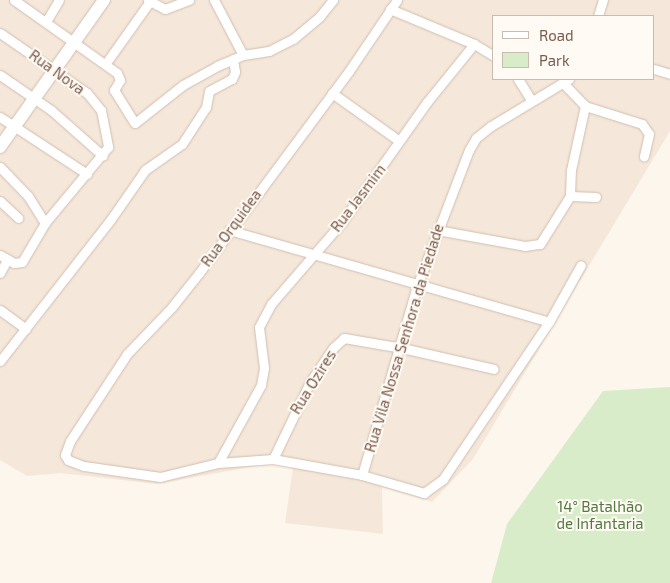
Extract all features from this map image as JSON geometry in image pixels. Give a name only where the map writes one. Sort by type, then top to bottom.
[{"type":"street","points":[[14,0],[47,20],[106,63],[120,78],[115,92],[135,123],[183,85],[233,59],[269,50],[286,43],[320,16],[333,0]]},
{"type":"street","points":[[47,20],[59,0]]},
{"type":"street","points":[[0,147],[104,0]]},
{"type":"street","points":[[106,63],[149,1],[165,9],[189,0]]},
{"type":"street","points":[[214,0],[243,55]]},
{"type":"street","name":"Rua Orquidea","points":[[218,463],[174,476],[145,477],[76,464],[65,455],[70,441],[128,354],[172,307],[332,93],[397,0]]},
{"type":"street","points":[[598,15],[603,0]]},
{"type":"street","points":[[390,10],[474,44],[492,55]]},
{"type":"street","name":"Rua Nova","points":[[0,33],[55,69],[97,104],[104,117],[105,153]]},
{"type":"street","name":"Rua Jasmim","points":[[218,463],[261,385],[264,368],[258,339],[261,321],[272,303],[315,254],[368,188],[398,140],[474,44]]},
{"type":"street","points":[[1,359],[26,329],[145,170],[182,144],[206,108],[209,91],[232,79],[235,72],[233,59]]},
{"type":"street","points":[[655,69],[670,74]]},
{"type":"street","points":[[0,76],[35,99],[105,153],[45,223],[20,263],[4,258],[0,274]]},
{"type":"street","points":[[519,80],[532,101]]},
{"type":"street","points":[[566,82],[585,106],[642,124],[649,134],[644,156]]},
{"type":"street","name":"Rua Vila Nossa Senhora da Piedade","points":[[362,475],[402,348],[417,286],[460,168],[476,138],[532,101],[566,82]]},
{"type":"street","points":[[332,93],[398,140]]},
{"type":"street","points":[[437,230],[525,246],[540,244],[570,196],[571,170],[585,106]]},
{"type":"street","points":[[0,117],[87,174]]},
{"type":"street","points":[[0,167],[28,196],[45,223]]},
{"type":"street","points":[[570,196],[596,196]]},
{"type":"street","points":[[0,201],[18,218]]},
{"type":"street","points":[[229,230],[315,254],[417,286],[550,322]]},
{"type":"street","points":[[218,463],[273,460],[362,475],[424,493],[443,480],[550,322],[581,264]]},
{"type":"street","points":[[0,310],[26,329]]},
{"type":"street","name":"Rua Ozires","points":[[273,460],[296,406],[338,342],[358,339],[494,369]]},
{"type":"shaded area","points":[[0,0],[670,0],[670,131],[473,459],[432,502],[382,487],[383,534],[285,523],[293,467],[272,463],[157,484],[60,473],[27,476],[0,460]]},
{"type":"green space","name":"14° Batalhão de Infantaria","points":[[670,387],[670,583],[491,583],[507,524],[603,391]]}]
